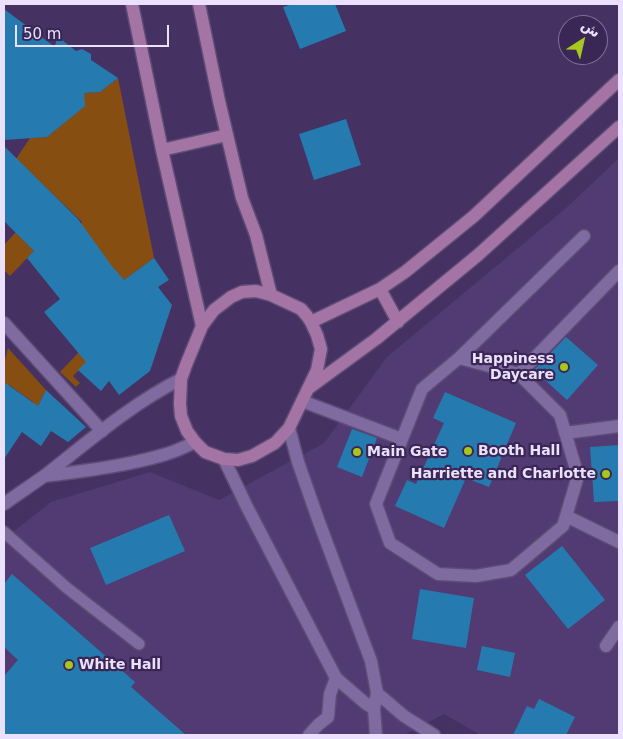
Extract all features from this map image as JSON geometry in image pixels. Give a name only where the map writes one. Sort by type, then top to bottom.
[{"type":"main road","points":[[132,4],[162,150],[202,326]]},
{"type":"main road","points":[[199,4],[242,198],[256,235],[270,295]]},
{"type":"main road","points":[[311,322],[380,289],[404,272],[474,216],[619,80]]},
{"type":"main road","points":[[304,395],[398,322],[478,255],[619,127]]},
{"type":"main road","points":[[162,150],[227,135]]},
{"type":"main road","points":[[380,289],[398,322]]},
{"type":"main road","points":[[256,291],[301,309],[311,322],[321,349],[317,370],[289,428],[275,443],[252,456],[238,460],[206,452],[195,442],[181,416],[181,379],[202,326],[214,310],[242,292],[256,291]]},
{"type":"street","points":[[459,358],[519,374],[560,415],[578,476],[563,526],[511,570],[476,576],[438,574],[390,543],[376,504],[422,389],[459,358],[584,236]]},
{"type":"street","points":[[519,374],[619,271]]},
{"type":"street","points":[[4,323],[102,431]]},
{"type":"street","points":[[4,504],[45,476],[102,431],[164,388],[181,379]]},
{"type":"street","points":[[304,395],[402,439]]},
{"type":"street","points":[[565,433],[619,426]]},
{"type":"street","points":[[289,428],[298,462],[370,661],[378,693],[374,709],[376,735]]},
{"type":"street","points":[[45,476],[144,460],[165,455],[195,442]]},
{"type":"street","points":[[224,458],[247,507],[336,678],[374,709]]},
{"type":"street","points":[[566,516],[619,542]]},
{"type":"street","points":[[606,646],[619,627]]},
{"type":"street","points":[[309,735],[328,717],[330,694],[336,678]]},
{"type":"street","points":[[378,693],[404,716],[434,735]]},
{"type":"lane","points":[[4,532],[67,588],[139,644]]},
{"type":"shaded area","points":[[118,78],[154,258],[124,280],[56,250],[82,222],[16,159],[30,138],[47,137],[84,106],[84,93],[100,92]]},
{"type":"shaded area","points":[[619,158],[619,735],[480,735],[444,714],[404,735],[4,735],[4,539],[51,502],[150,472],[219,500],[324,443],[387,357],[565,209]]},
{"type":"shaded area","points":[[16,232],[34,251],[10,276],[4,270],[4,245]]},
{"type":"shaded area","points":[[105,335],[92,357],[73,376],[80,383],[76,387],[60,372],[78,353]]},
{"type":"shaded area","points":[[8,348],[46,390],[37,408],[33,402],[9,385],[4,391],[4,364]]},
{"type":"building","points":[[292,4],[335,4],[346,31],[300,49],[283,7]]},
{"type":"building","points":[[4,9],[55,47],[57,36],[76,51],[82,49],[91,54],[91,60],[118,78],[100,92],[84,93],[85,106],[47,137],[4,140]]},
{"type":"building","points":[[346,119],[361,165],[314,180],[299,134]]},
{"type":"building","points":[[4,146],[78,219],[124,280],[154,258],[169,280],[158,287],[172,305],[150,371],[119,395],[109,381],[101,391],[78,370],[86,362],[44,312],[60,299],[27,258],[34,251],[4,221]]},
{"type":"building","name":"Happiness Daycare","points":[[566,337],[598,365],[567,400],[534,370]]},
{"type":"building","points":[[4,382],[38,406],[46,390],[86,427],[68,442],[51,431],[41,446],[22,432],[4,459]]},
{"type":"building","name":"Booth Hall","points":[[445,392],[516,423],[489,487],[466,478],[444,528],[395,506],[407,480],[416,484],[444,423],[433,418]]},
{"type":"building","name":"Main Gate","points":[[352,429],[377,438],[362,477],[337,467]]},
{"type":"building","name":"Harriette and Charlotte","points":[[619,445],[619,501],[594,502],[590,447]]},
{"type":"building","points":[[169,515],[185,551],[106,585],[90,548]]},
{"type":"building","points":[[562,546],[605,600],[568,629],[525,575]]},
{"type":"building","name":"White Hall","points":[[12,574],[135,682],[131,687],[186,735],[4,735],[4,676],[18,660],[4,647],[4,584]]},
{"type":"building","points":[[420,589],[474,598],[466,648],[412,639]]},
{"type":"building","points":[[482,646],[515,653],[510,677],[477,670]]},
{"type":"building","points":[[539,699],[575,717],[566,735],[513,735],[527,706],[534,709]]},
{"type":"place","name":"Happiness Daycare","points":[[564,367]]},
{"type":"place","name":"Booth Hall","points":[[468,451]]},
{"type":"place","name":"Main Gate","points":[[357,452]]},
{"type":"place","name":"Harriette and Charlotte","points":[[606,474]]},
{"type":"place","name":"White Hall","points":[[69,665]]}]
